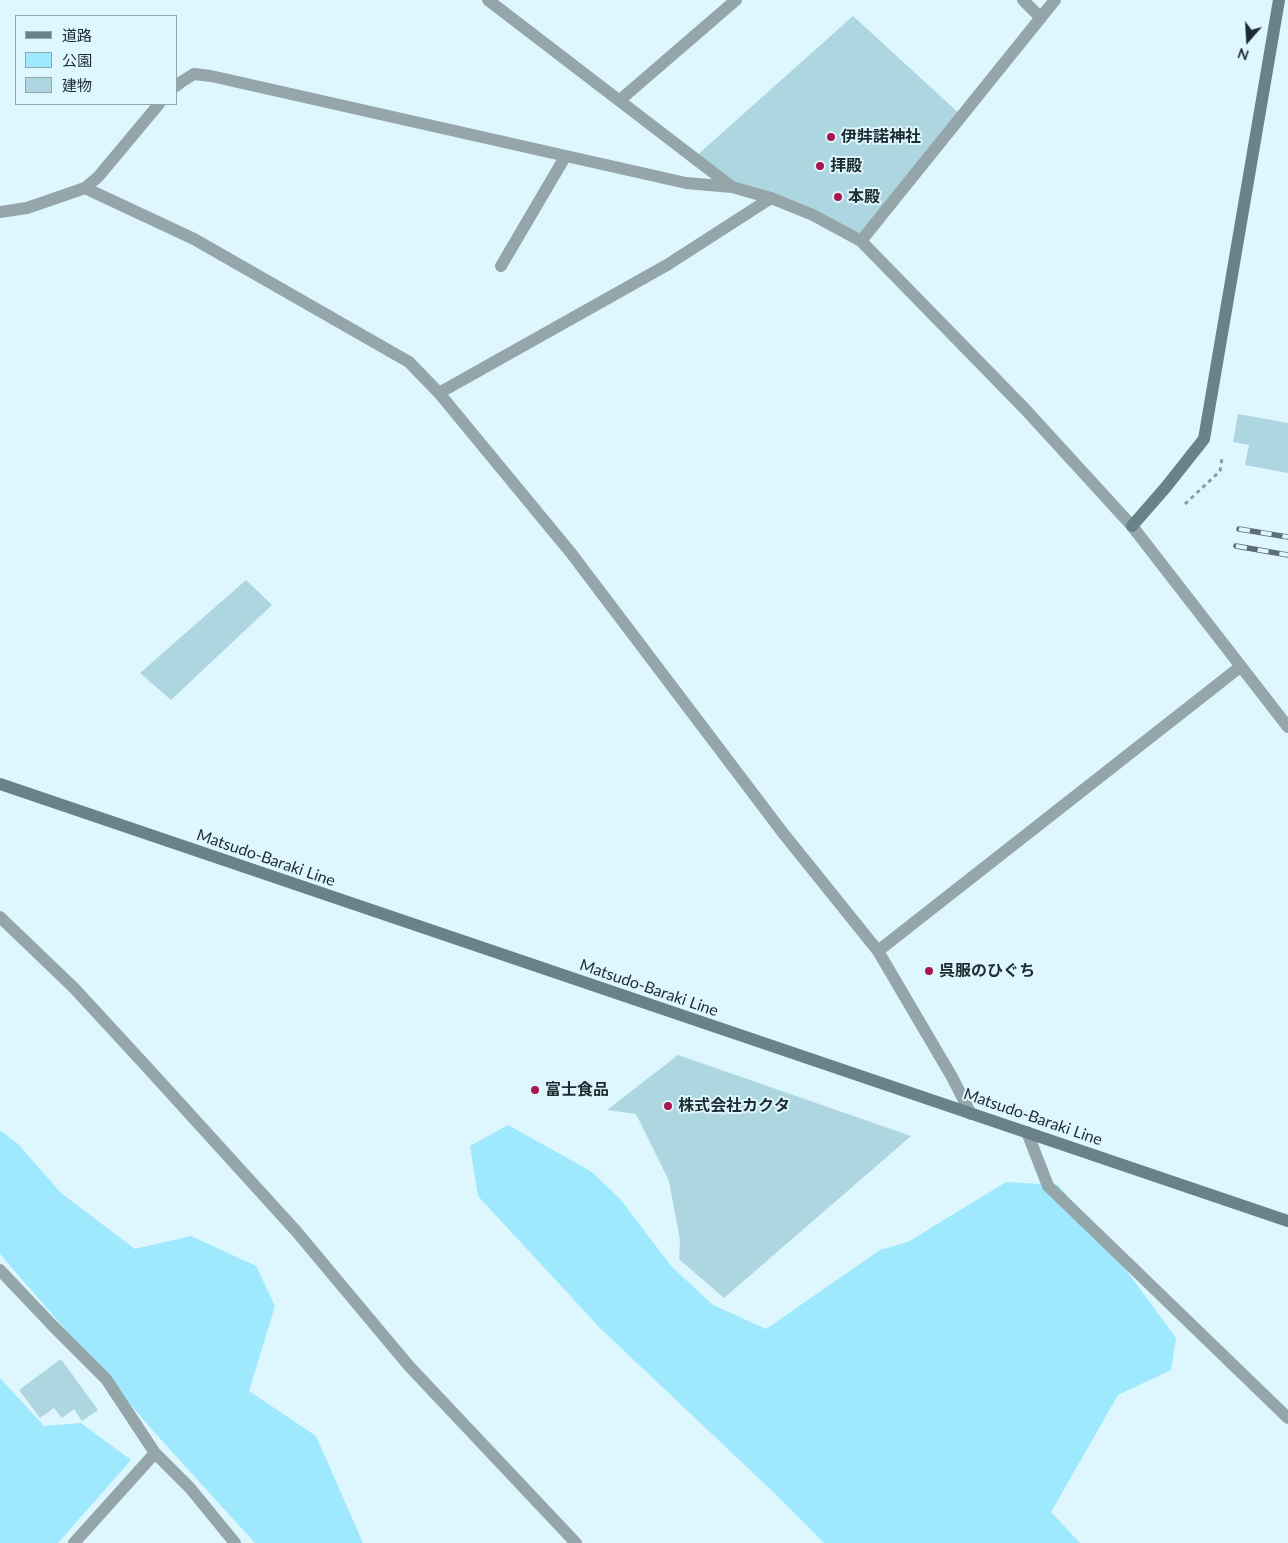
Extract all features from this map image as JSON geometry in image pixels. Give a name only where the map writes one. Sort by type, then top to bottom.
[{"type":"main road","points":[[1132,526],[1204,439],[1279,0]]},
{"type":"main road","name":"Matsudo-Baraki Line","points":[[0,784],[1288,1221]]},
{"type":"street","points":[[488,0],[732,187]]},
{"type":"street","points":[[1023,0],[1041,18]]},
{"type":"street","points":[[861,241],[1055,0]]},
{"type":"street","points":[[620,100],[730,2]]},
{"type":"street","points":[[178,85],[194,74],[212,76],[686,183],[732,187],[770,198],[814,215],[861,241],[1025,409],[1132,526],[1288,727]]},
{"type":"street","points":[[0,212],[28,208],[86,188],[98,178],[158,105]]},
{"type":"street","points":[[501,266],[565,157]]},
{"type":"street","points":[[86,188],[194,239],[409,362],[439,393],[570,553],[783,833],[878,951],[952,1077],[970,1114]]},
{"type":"street","points":[[439,393],[667,265],[770,198]]},
{"type":"street","points":[[878,951],[1240,667]]},
{"type":"street","points":[[0,918],[74,988],[113,1030],[296,1232],[409,1366],[576,1543]]},
{"type":"street","points":[[1027,1132],[1048,1186],[1288,1418]]},
{"type":"street","points":[[0,1270],[106,1379],[155,1453],[190,1488],[235,1543]]},
{"type":"street","points":[[74,1543],[155,1453]]},
{"type":"path","points":[[1183,505],[1220,471],[1222,458]]},
{"type":"green space","points":[[508,1125],[592,1172],[621,1200],[671,1266],[713,1305],[766,1329],[880,1250],[908,1242],[1006,1182],[1058,1185],[1099,1233],[1176,1338],[1171,1370],[1118,1395],[1051,1512],[1080,1543],[824,1543],[770,1489],[599,1327],[478,1196],[470,1146]]},
{"type":"green space","points":[[0,1130],[18,1144],[61,1193],[135,1249],[191,1236],[256,1266],[275,1306],[249,1391],[316,1436],[363,1543],[255,1543],[155,1433],[0,1254]]},
{"type":"green space","points":[[0,1378],[44,1426],[81,1423],[131,1460],[58,1543],[0,1543]]},
{"type":"building","name":"伊弉諾神社","points":[[853,16],[962,116],[861,241],[732,187],[694,158]]},
{"type":"building","points":[[1238,414],[1288,423],[1288,473],[1245,465],[1249,445],[1233,442]]},
{"type":"building","points":[[246,580],[272,605],[171,700],[140,673]]},
{"type":"building","points":[[678,1055],[911,1136],[724,1298],[679,1259],[680,1240],[669,1181],[636,1114],[607,1110]]},
{"type":"building","points":[[61,1359],[98,1410],[82,1421],[74,1409],[62,1418],[54,1408],[40,1418],[19,1390]]},
{"type":"railway","points":[[1239,529],[1288,537]]},
{"type":"railway","points":[[1236,546],[1288,555]]},
{"type":"place","name":"伊弉諾神社","points":[[831,137]]},
{"type":"place","name":"拝殿","points":[[820,166]]},
{"type":"place","name":"本殿","points":[[838,197]]},
{"type":"place","name":"呉服のひぐち","points":[[929,971]]},
{"type":"place","name":"富士食品","points":[[535,1090]]},
{"type":"place","name":"株式会社カクタ","points":[[668,1106]]}]
